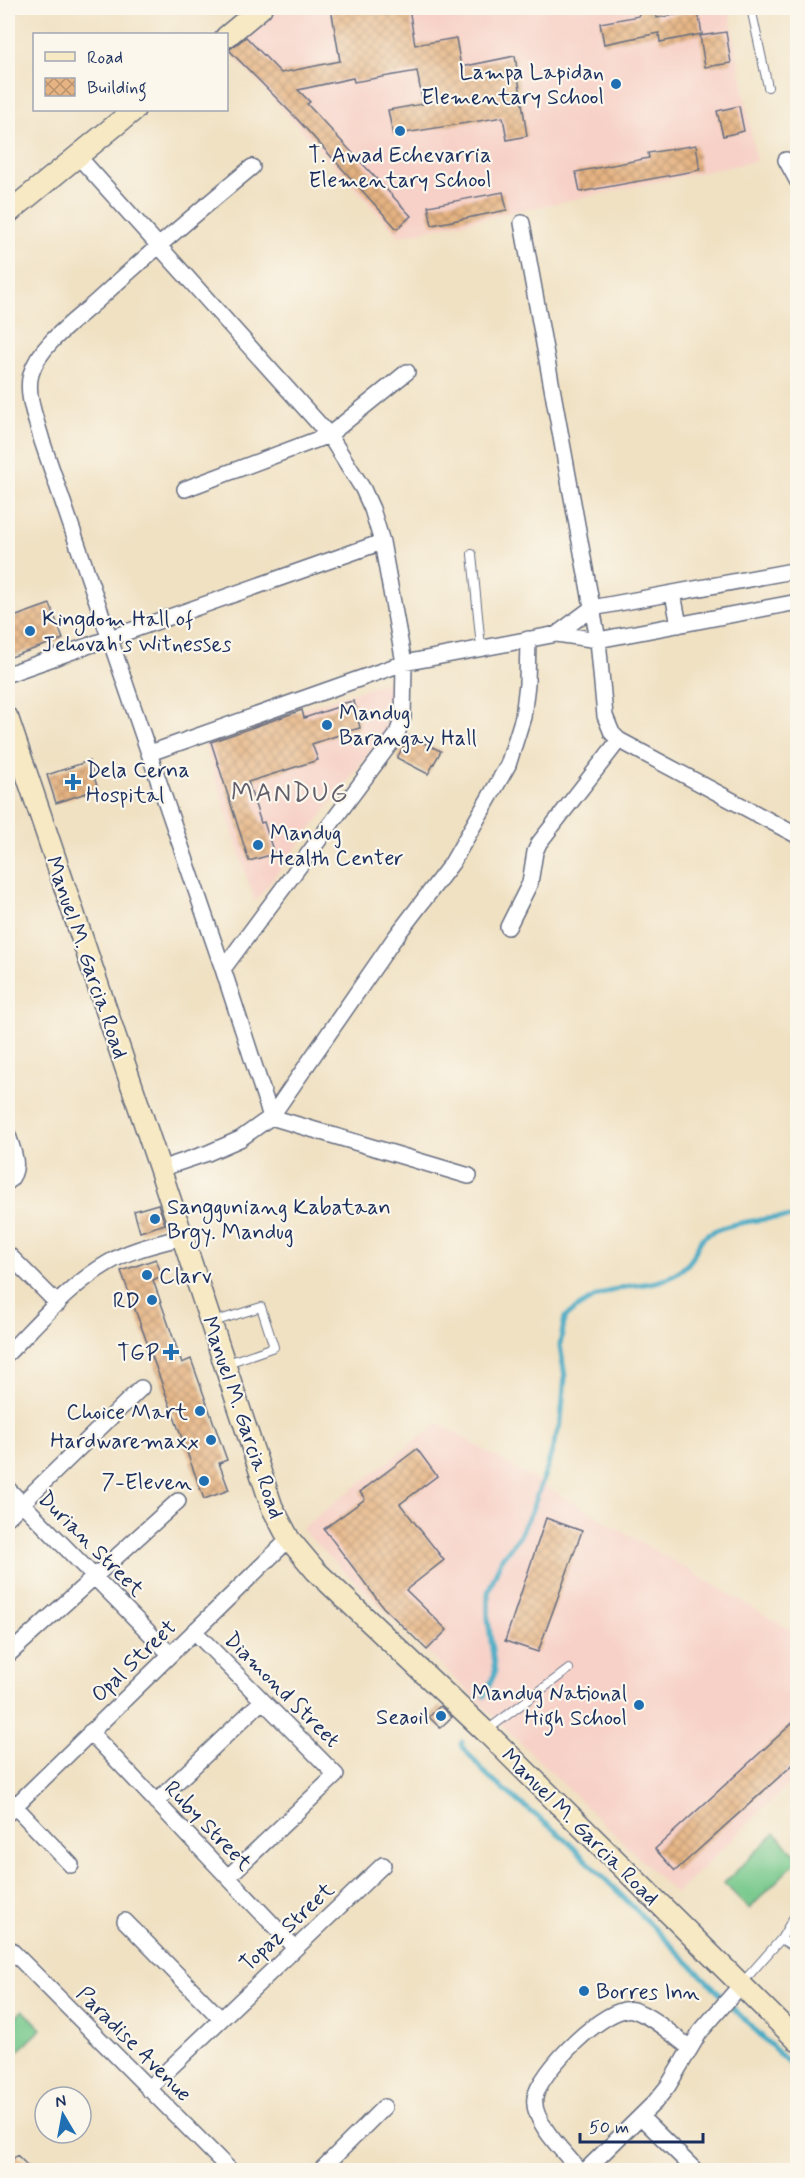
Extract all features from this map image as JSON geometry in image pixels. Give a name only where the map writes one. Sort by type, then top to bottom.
[{"type":"main road","points":[[228,35],[261,8]]},
{"type":"main road","points":[[8,213],[77,154],[133,111]]},
{"type":"main road","name":"Manuel M. Garcia Road","points":[[8,719],[272,1507],[289,1539],[316,1571],[486,1732],[798,2041]]},
{"type":"street","points":[[77,154],[329,435],[363,489],[372,509],[382,542],[404,663],[403,718],[396,736],[223,969]]},
{"type":"street","points":[[786,160],[798,182]]},
{"type":"street","points":[[252,167],[159,244],[39,355],[30,375],[31,397],[42,441],[150,753],[271,1117]]},
{"type":"street","points":[[522,223],[598,640],[605,716],[612,733],[619,740],[798,836]]},
{"type":"street","points":[[185,489],[329,435],[406,372]]},
{"type":"street","points":[[8,674],[382,542]]},
{"type":"street","points":[[557,634],[592,608],[798,570]]},
{"type":"street","points":[[673,594],[679,625]]},
{"type":"street","points":[[150,753],[404,663],[557,634],[598,640],[798,602]]},
{"type":"street","points":[[160,1168],[208,1153],[240,1139],[271,1117],[394,939],[452,864],[508,765],[524,717],[528,639]]},
{"type":"street","points":[[507,927],[530,883],[535,852],[539,843],[619,740]]},
{"type":"street","points":[[271,1117],[469,1176]]},
{"type":"street","points":[[8,1135],[16,1165],[16,1172],[8,1182]]},
{"type":"street","points":[[8,1353],[58,1304],[109,1262],[146,1247],[183,1237]]},
{"type":"street","points":[[8,1254],[58,1304]]},
{"type":"street","points":[[8,1517],[141,1388]]},
{"type":"street","name":"Durian Street","points":[[8,1489],[171,1654]]},
{"type":"street","points":[[8,1655],[178,1501]]},
{"type":"street","name":"Opal Street","points":[[10,1806],[90,1732],[289,1539]]},
{"type":"street","name":"Diamond Street","points":[[194,1631],[336,1775],[228,1877]]},
{"type":"street","points":[[156,1802],[262,1701]]},
{"type":"street","name":"Ruby Street","points":[[90,1732],[295,1948]]},
{"type":"street","points":[[10,1806],[71,1865]]},
{"type":"street","name":"Topaz Street","points":[[148,2088],[383,1865]]},
{"type":"street","points":[[125,1921],[221,2019]]},
{"type":"street","name":"Paradise Avenue","points":[[8,1947],[230,2170]]},
{"type":"street","points":[[586,2170],[641,2117],[668,2086],[712,2016],[741,1985]]},
{"type":"street","points":[[579,2170],[550,2135],[536,2110],[534,2098],[539,2086],[554,2065],[573,2044],[607,2017],[624,2010],[632,2010],[646,2017],[690,2048]]},
{"type":"street","points":[[321,2170],[384,2107]]},
{"type":"street","points":[[641,2117],[693,2168]]},
{"type":"lane","points":[[750,8],[768,87]]},
{"type":"lane","points":[[472,554],[481,647]]},
{"type":"lane","points":[[212,1323],[261,1307],[274,1347],[225,1364]]},
{"type":"lane","points":[[486,1732],[569,1669]]},
{"type":"lane","points":[[741,1985],[781,1939],[798,1910]]},
{"type":"lane","points":[[781,1939],[798,1950]]},
{"type":"shaded area","points":[[278,8],[729,8],[756,161],[399,236],[228,48]]},
{"type":"shaded area","points":[[390,681],[392,704],[387,730],[255,902],[204,741]]},
{"type":"shaded area","name":"Mandug National High School","points":[[438,1423],[797,1634],[797,1776],[676,1894],[301,1529]]},
{"type":"green space","points":[[775,1833],[797,1856],[797,1861],[749,1909],[724,1883]]},
{"type":"green space","points":[[23,2010],[42,2029],[8,2061],[8,2025]]},
{"type":"building","points":[[331,8],[409,8],[415,45],[456,38],[461,67],[515,56],[527,136],[507,140],[503,117],[393,135],[388,110],[423,104],[417,71],[354,82],[353,78],[298,90],[310,102],[307,104],[411,216],[397,229],[297,119],[229,50],[246,37],[281,73],[340,61]]},
{"type":"building","points":[[638,8],[655,8],[657,18],[698,11],[702,34],[660,42],[659,33],[604,44],[600,23],[639,16]]},
{"type":"building","points":[[726,32],[731,63],[705,67],[700,36]]},
{"type":"building","points":[[739,106],[744,131],[723,136],[717,111]]},
{"type":"building","points":[[696,145],[700,170],[580,192],[576,172],[649,158],[648,153]]},
{"type":"building","points":[[503,192],[507,210],[432,225],[428,206]]},
{"type":"building","points":[[50,604],[63,639],[8,658],[8,619]]},
{"type":"building","points":[[354,701],[360,728],[312,744],[318,760],[248,782],[274,854],[249,861],[211,742],[302,710],[304,718]]},
{"type":"building","points":[[409,736],[441,751],[428,774],[397,758]]},
{"type":"building","points":[[89,761],[98,789],[56,803],[47,775]]},
{"type":"building","points":[[158,1204],[165,1224],[140,1232],[134,1211]]},
{"type":"building","points":[[156,1259],[162,1276],[153,1280],[182,1363],[191,1359],[227,1460],[219,1463],[229,1490],[204,1499],[121,1271]]},
{"type":"building","points":[[417,1449],[437,1476],[400,1504],[444,1560],[406,1590],[447,1630],[427,1650],[383,1607],[324,1529],[365,1499],[360,1492]]},
{"type":"building","points":[[546,1518],[582,1531],[538,1652],[505,1641]]},
{"type":"building","name":"Seaoil","points":[[440,1706],[452,1717],[440,1728],[429,1717]]},
{"type":"building","points":[[798,1718],[798,1760],[675,1871],[655,1849]]},
{"type":"building","points":[[17,2155],[32,2170],[8,2170],[8,2164]]},
{"type":"waterway","points":[[484,1696],[495,1673],[488,1618],[488,1592],[502,1558],[519,1537],[531,1512],[561,1420],[565,1377],[560,1345],[565,1317],[603,1294],[621,1288],[657,1282],[673,1275],[688,1264],[701,1241],[712,1232],[735,1224],[777,1218],[798,1218]]},
{"type":"waterway","points":[[462,1742],[461,1745],[488,1777],[564,1838],[722,1996]]},
{"type":"waterway","points":[[732,2007],[798,2072]]},
{"type":"place","name":"Lampa Lapidan Elementary School","points":[[616,84]]},
{"type":"place","name":"T. Awad Echevarria Elementary School","points":[[400,131]]},
{"type":"place","name":"Kingdom Hall of Jehovah's Witnesses","points":[[30,631]]},
{"type":"place","name":"Mandug Barangay Hall","points":[[327,725]]},
{"type":"place","name":"Dela Cerna Hospital","points":[[73,782]]},
{"type":"place","name":"Mandug Health Center","points":[[258,845]]},
{"type":"place","name":"Sangguniang Kabataan Brgy. Mandug","points":[[155,1219]]},
{"type":"place","name":"Clarv","points":[[147,1275]]},
{"type":"place","name":"RD","points":[[152,1300]]},
{"type":"place","name":"TGP","points":[[171,1352]]},
{"type":"place","name":"Choice Mart","points":[[200,1411]]},
{"type":"place","name":"Hardwaremaxx","points":[[211,1440]]},
{"type":"place","name":"7-Eleven","points":[[204,1481]]},
{"type":"place","name":"Mandug National High School","points":[[639,1705]]},
{"type":"place","name":"Seaoil","points":[[441,1716]]},
{"type":"place","name":"Borres Inn","points":[[584,1991]]},
{"type":"district","name":"MANDUG","points":[[290,792]]}]
